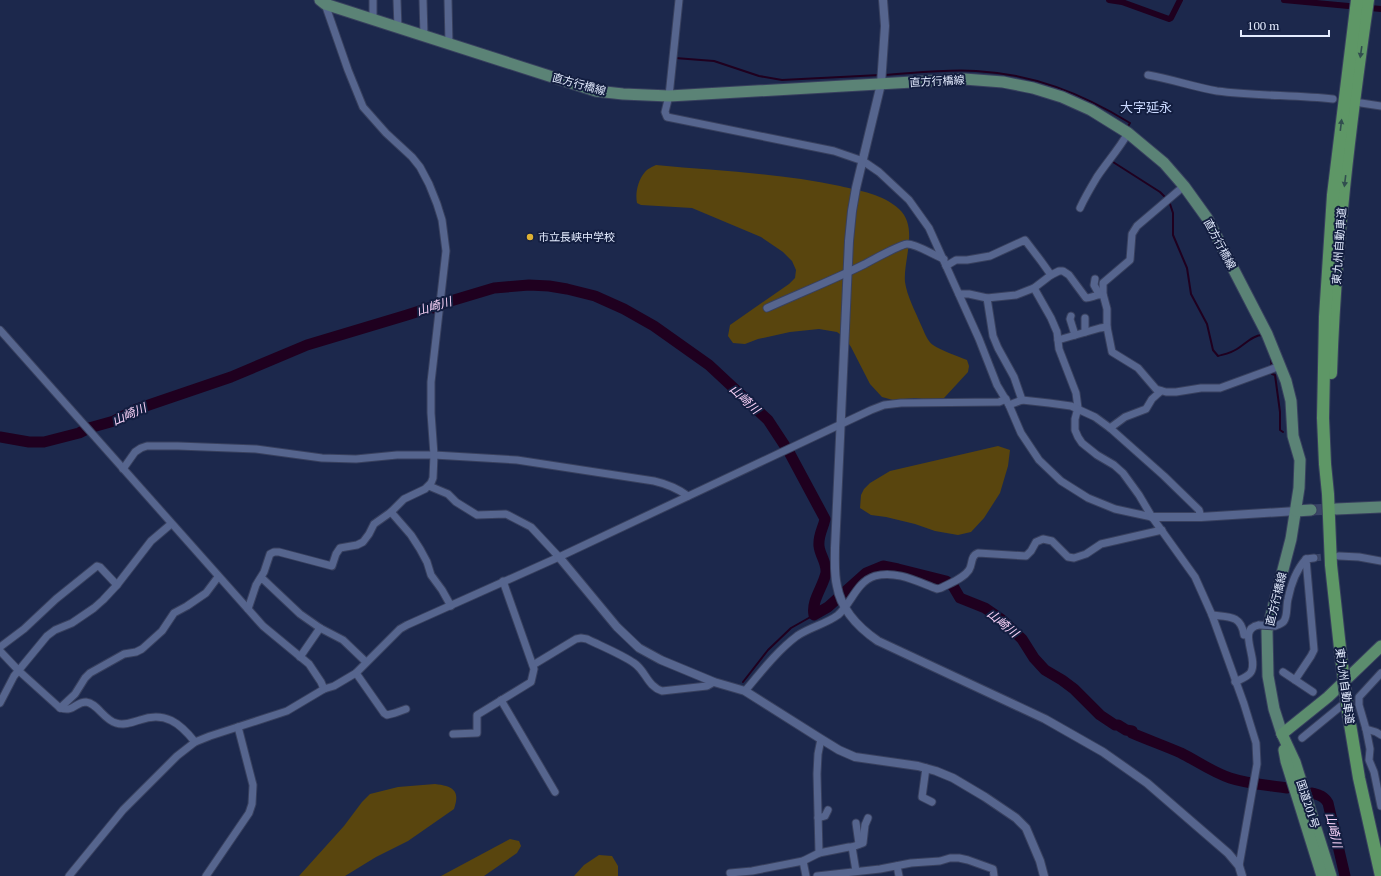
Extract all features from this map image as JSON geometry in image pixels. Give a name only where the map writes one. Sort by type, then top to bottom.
[{"type":"highway","name":"東九州自動車道","points":[[1357,0],[1332,195],[1326,285],[1323,418],[1331,565],[1348,712],[1359,778],[1381,876]]},
{"type":"highway","name":"東九州自動車道","points":[[1328,494],[1332,365],[1342,202],[1368,0]]},
{"type":"highway","points":[[1282,734],[1328,697],[1381,646]]},
{"type":"highway","name":"国道201号","points":[[1282,734],[1286,761],[1322,876]]},
{"type":"highway","name":"国道201号","points":[[1282,734],[1295,762],[1331,876]]},
{"type":"main road","name":"直方行橋線","points":[[323,2],[398,28],[596,91],[669,96],[964,79],[1033,88],[1062,97],[1091,110],[1128,133],[1164,163],[1184,186],[1207,218],[1267,334],[1286,382],[1291,401],[1293,436],[1300,460],[1299,488],[1291,539],[1267,631],[1268,676],[1274,709],[1282,734]]},
{"type":"main road","points":[[1336,509],[1381,507]]},
{"type":"main road","points":[[1296,511],[1311,510]]},
{"type":"street","points":[[373,0],[373,19]]},
{"type":"street","points":[[397,0],[398,28]]},
{"type":"street","points":[[423,0],[424,36]]},
{"type":"street","points":[[448,0],[449,44]]},
{"type":"street","points":[[679,0],[669,96],[665,112],[667,116],[834,151],[863,161],[879,172],[909,200],[929,228],[991,366],[997,386],[1008,402],[1021,434],[1039,460],[1061,481],[1088,498],[1102,504],[1115,509],[1152,517],[1201,517],[1296,511]]},
{"type":"street","points":[[884,0],[885,26],[881,84],[856,188],[852,211],[847,273],[835,548],[836,577],[839,594],[845,607],[856,623],[878,641],[1045,719],[1103,752],[1147,783],[1228,853],[1239,866],[1242,876]]},
{"type":"street","points":[[248,609],[270,554],[274,552],[332,566],[338,550],[363,542],[374,524],[391,512],[404,499],[429,486],[433,478],[434,455],[431,413],[431,382],[445,261],[445,238],[442,220],[437,204],[420,167],[412,157],[382,130],[364,107],[348,70],[323,2]]},
{"type":"street","points":[[1148,76],[1171,79],[1216,91],[1333,99]]},
{"type":"street","points":[[1361,103],[1381,106]]},
{"type":"street","points":[[1080,208],[1087,194],[1128,133]]},
{"type":"street","points":[[1101,295],[1105,281],[1130,260],[1132,234],[1134,230],[1184,186]]},
{"type":"street","points":[[767,308],[847,273],[906,244],[918,247],[945,262],[990,256],[1025,240],[1051,275]]},
{"type":"street","points":[[959,294],[969,294],[987,298],[1016,295],[1034,288],[1051,275],[1064,270],[1084,298],[1101,295]]},
{"type":"street","points":[[1095,279],[1094,285],[1101,295],[1107,309],[1107,327],[1112,352],[1142,371],[1152,385],[1161,391],[1176,392],[1201,388],[1220,388],[1280,366]]},
{"type":"street","points":[[1034,288],[1057,332],[1059,349],[1076,394],[1078,408],[1075,419],[1075,430],[1082,443],[1097,455],[1114,465],[1139,495],[1152,517],[1195,577],[1212,615],[1252,731],[1256,752],[1255,779],[1239,866]]},
{"type":"street","points":[[987,298],[993,336],[1014,377],[1022,400]]},
{"type":"street","points":[[1071,316],[1070,319],[1075,335]]},
{"type":"street","points":[[1085,318],[1085,332]]},
{"type":"street","points":[[1058,340],[1107,327]]},
{"type":"street","points":[[0,330],[263,626],[309,664],[324,689]]},
{"type":"street","points":[[1110,428],[1125,417],[1146,410],[1152,399],[1161,391]]},
{"type":"street","points":[[69,876],[123,810],[172,761],[195,742],[288,711],[356,672],[400,629],[559,558],[871,410],[892,404],[1008,402],[1022,400],[1078,408],[1110,428],[1199,510],[1201,517]]},
{"type":"street","points":[[123,469],[135,452],[147,446],[228,447],[256,449],[322,458],[356,459],[397,455],[434,455],[517,460],[654,481],[667,484],[688,496]]},
{"type":"street","points":[[429,486],[448,494],[456,502],[477,515],[506,514],[526,523],[559,558],[617,627],[639,648],[661,660],[714,682],[745,691],[820,739],[855,757],[926,768],[953,778],[1016,818],[1026,828],[1040,861],[1044,876]]},
{"type":"street","points":[[391,512],[420,548],[427,562],[431,575],[451,606]]},
{"type":"street","points":[[0,703],[14,676],[19,672],[51,632],[72,623],[94,608],[117,586],[151,541],[171,524]]},
{"type":"street","points":[[745,691],[775,656],[797,636],[809,628],[837,616],[863,583],[874,576],[889,574],[900,576],[937,589],[950,584],[965,574],[969,570],[973,558],[978,554],[1026,556],[1036,542],[1043,539],[1052,541],[1068,556],[1074,558],[1086,554],[1101,544],[1162,530]]},
{"type":"street","points":[[1339,556],[1358,556],[1381,561]]},
{"type":"street","points":[[1235,682],[1246,677],[1252,671],[1253,664],[1248,638],[1249,632],[1259,625],[1275,626],[1284,621],[1288,599],[1295,576],[1299,567],[1310,558],[1314,650],[1312,656],[1295,680]]},
{"type":"street","points":[[0,647],[24,629],[97,566],[100,567],[117,586]]},
{"type":"street","points":[[60,708],[75,694],[90,673],[124,654],[136,652],[142,649],[162,631],[174,613],[206,593],[218,576]]},
{"type":"street","points":[[260,579],[264,580],[300,614],[320,628],[342,640],[366,662]]},
{"type":"street","points":[[453,734],[477,733],[477,715],[531,682],[534,669],[533,665],[503,582]]},
{"type":"street","points":[[1212,615],[1236,618],[1243,627],[1244,635]]},
{"type":"street","points":[[300,657],[320,628]]},
{"type":"street","points":[[533,665],[576,639],[582,638],[587,639],[634,663],[642,670],[650,683],[656,689],[662,691],[707,686],[714,682]]},
{"type":"street","points":[[0,651],[19,672],[60,708],[67,710],[72,709],[82,703],[90,703],[108,720],[122,724],[128,724],[153,716],[164,717],[185,730],[195,742]]},
{"type":"street","points":[[356,672],[384,713],[387,715],[406,708]]},
{"type":"street","points":[[1282,672],[1313,692]]},
{"type":"street","points":[[1381,673],[1359,697],[1358,705],[1366,729],[1370,749],[1369,760],[1374,772],[1381,806]]},
{"type":"street","points":[[501,700],[555,792]]},
{"type":"street","points":[[1302,738],[1341,706],[1353,704],[1358,705]]},
{"type":"street","points":[[206,876],[248,813],[254,795],[253,785],[238,728]]},
{"type":"street","points":[[1366,729],[1381,735]]},
{"type":"street","points":[[819,853],[817,761],[820,739]]},
{"type":"street","points":[[926,768],[922,797],[932,802]]},
{"type":"street","points":[[818,818],[825,816],[828,810]]},
{"type":"street","points":[[730,873],[752,871],[803,861],[819,853],[852,847],[863,843],[865,825],[868,818]]},
{"type":"street","points":[[856,823],[860,844]]},
{"type":"street","points":[[852,847],[856,871]]},
{"type":"street","points":[[818,876],[959,858],[993,869],[994,876]]},
{"type":"street","points":[[803,861],[806,876]]},
{"type":"street","points":[[897,866],[899,876]]},
{"type":"shaded area","points":[[656,165],[794,178],[840,186],[879,196],[893,204],[905,216],[908,225],[909,244],[905,282],[909,298],[929,341],[933,345],[945,351],[967,360],[969,366],[968,372],[944,398],[931,400],[915,398],[893,400],[882,397],[870,384],[851,347],[845,338],[837,332],[819,329],[790,332],[758,339],[745,344],[733,343],[728,336],[730,325],[789,284],[795,278],[796,270],[792,261],[783,252],[761,237],[692,208],[641,205],[637,203],[637,191],[643,175],[647,170]]},
{"type":"shaded area","points":[[998,446],[1010,450],[1008,466],[1000,493],[984,518],[971,532],[958,535],[935,531],[915,524],[871,515],[860,508],[861,495],[864,489],[870,483],[890,471]]},
{"type":"shaded area","points":[[435,784],[446,786],[454,790],[456,793],[456,803],[454,809],[408,841],[376,857],[345,876],[299,876],[344,826],[370,794],[398,787]]},
{"type":"shaded area","points":[[510,839],[519,841],[521,846],[517,853],[484,876],[441,876]]},
{"type":"shaded area","points":[[599,855],[612,856],[618,866],[618,876],[574,876],[584,865]]},
{"type":"waterway","points":[[1109,0],[1122,2],[1169,19],[1171,18],[1180,0]]},
{"type":"waterway","points":[[1284,0],[1381,9]]},
{"type":"waterway","points":[[675,58],[714,61],[759,76],[782,80],[880,75]]},
{"type":"waterway","points":[[884,75],[942,71],[976,71],[1017,76],[1075,94],[1112,112],[1130,123],[1127,128]]},
{"type":"waterway","points":[[1111,160],[1160,192],[1166,198]]},
{"type":"waterway","points":[[1169,201],[1173,213],[1173,235],[1187,268],[1191,294],[1207,324],[1213,350],[1218,356],[1232,352],[1252,338],[1262,335]]},
{"type":"waterway","name":"山崎川","points":[[0,437],[29,442],[44,442],[79,433],[89,428],[114,421],[137,409],[231,377],[307,345],[432,307],[434,308],[444,303],[494,288],[529,285],[549,286],[595,296],[624,309],[654,326],[709,365],[768,420],[789,452],[825,519],[819,542],[826,573],[814,604],[814,615],[828,607],[866,573],[883,566],[946,581],[953,586],[960,598],[985,608],[1001,619],[1022,639],[1034,658],[1045,670],[1074,689],[1100,715],[1115,725],[1181,753],[1223,776],[1251,783],[1287,788]]},
{"type":"waterway","points":[[1271,356],[1272,374],[1275,375],[1280,412],[1280,430],[1283,432]]},
{"type":"waterway","points":[[743,682],[768,650],[791,628],[814,615]]},
{"type":"waterway","name":"山崎川","points":[[1312,793],[1323,797],[1328,803],[1345,876]]},
{"type":"tunnel","points":[[1311,510],[1336,509]]},
{"type":"tunnel","points":[[1314,558],[1333,556]]},
{"type":"place","name":"市立長峡中学校","points":[[530,237]]},
{"type":"district","name":"大字延永","points":[[1146,107]]}]
